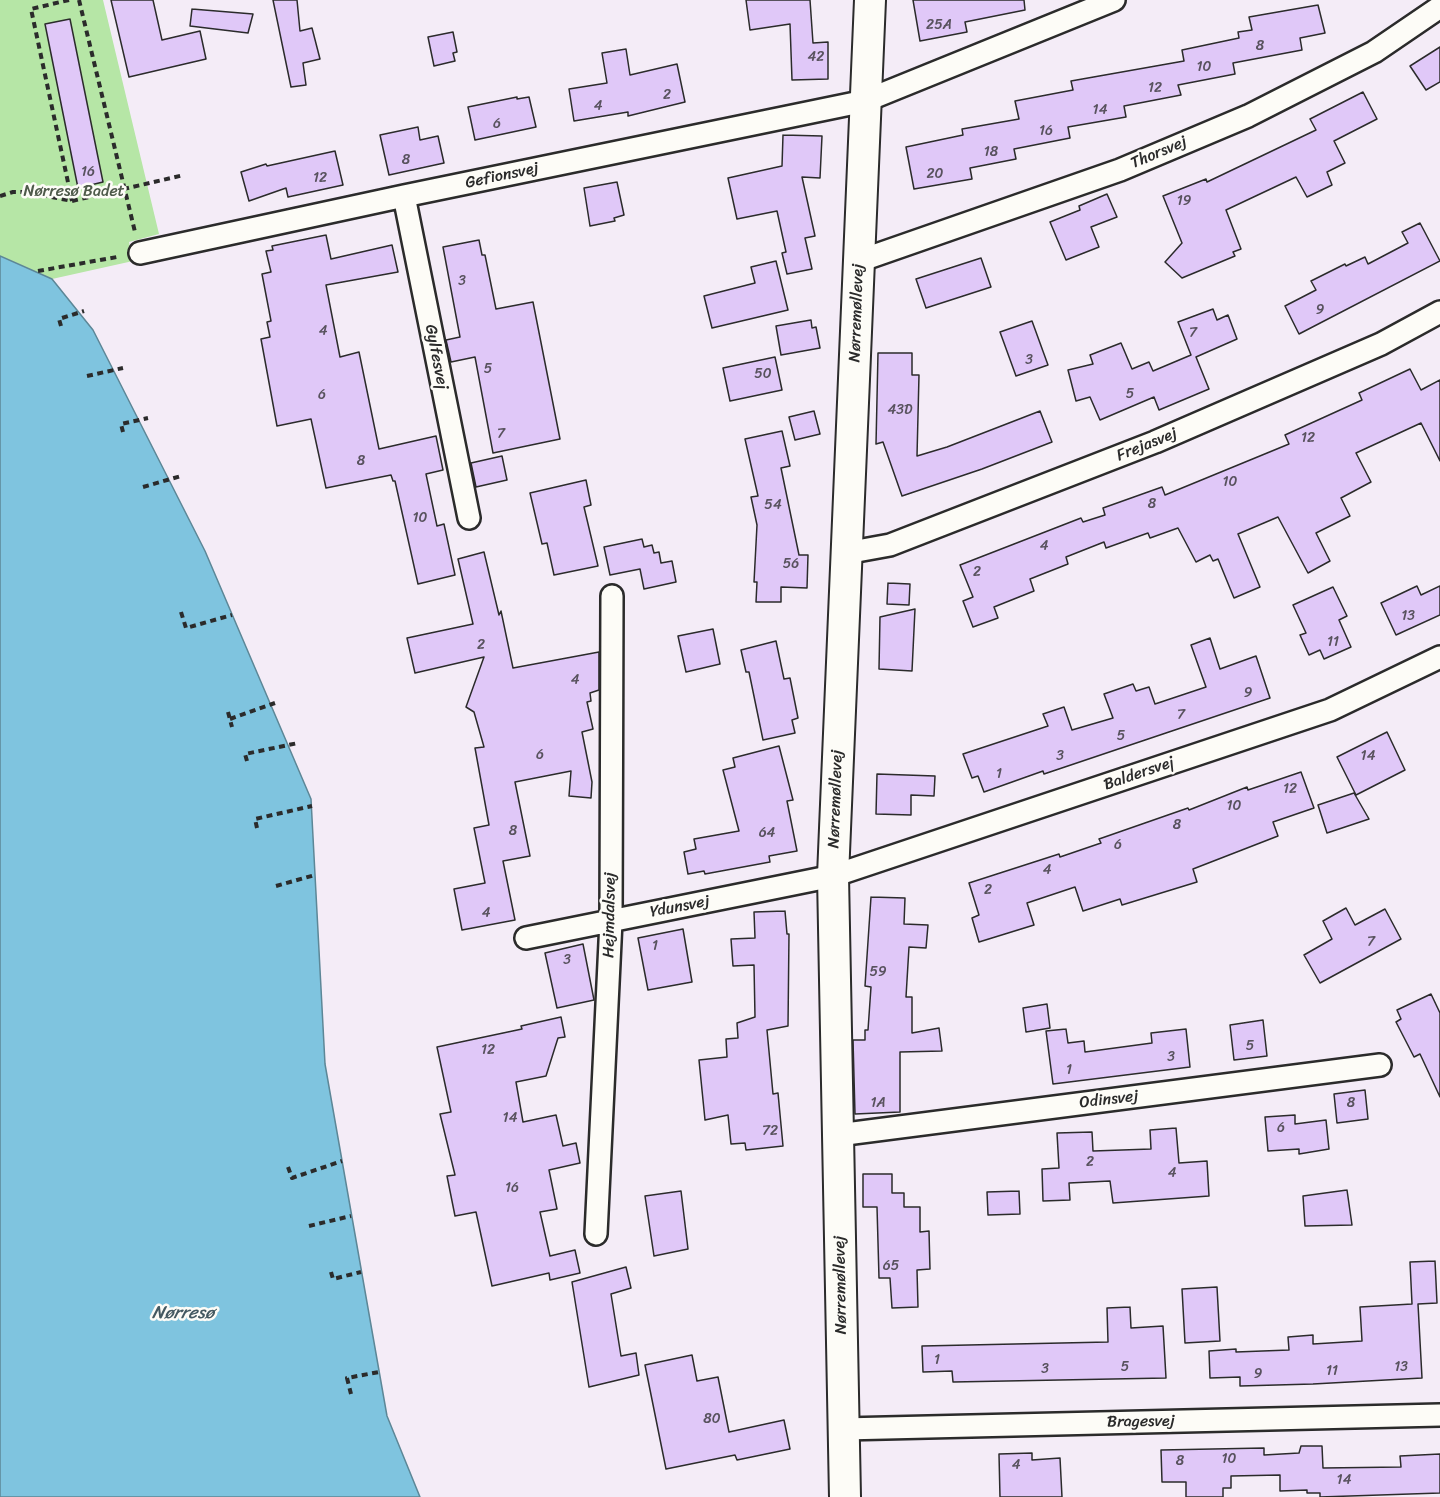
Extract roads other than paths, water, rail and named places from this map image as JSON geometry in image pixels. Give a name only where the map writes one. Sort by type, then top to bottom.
[{"type":"street","name":"Nørremøllevej","points":[[845,1497],[833,876],[870,0]]},
{"type":"street","points":[[865,101],[1114,0]]},
{"type":"street","name":"Thorsvej","points":[[859,261],[1120,170],[1248,116],[1374,52],[1440,7]]},
{"type":"street","name":"Gefionsvej","points":[[140,253],[865,101]]},
{"type":"street","name":"Gylfesvej","points":[[404,196],[469,518]]},
{"type":"street","name":"Frejasvej","points":[[846,553],[890,544],[1155,442],[1380,344],[1440,312]]},
{"type":"street","name":"Hejmdalsvej","points":[[596,1234],[611,921],[612,596]]},
{"type":"street","name":"Baldersvej","points":[[833,876],[1330,710],[1440,657]]},
{"type":"street","name":"Ydunsvej","points":[[526,938],[833,876]]},
{"type":"street","name":"Odinsvej","points":[[838,1135],[1380,1065]]},
{"type":"street","name":"Bragesvej","points":[[843,1429],[1440,1415]]},
{"type":"water","name":"Nørresø","points":[[0,256],[52,279],[93,330],[205,551],[311,799],[325,1064],[387,1416],[420,1497],[0,1497]]},
{"type":"park label","name":"Nørresø Badet","points":[[74,192]]}]
